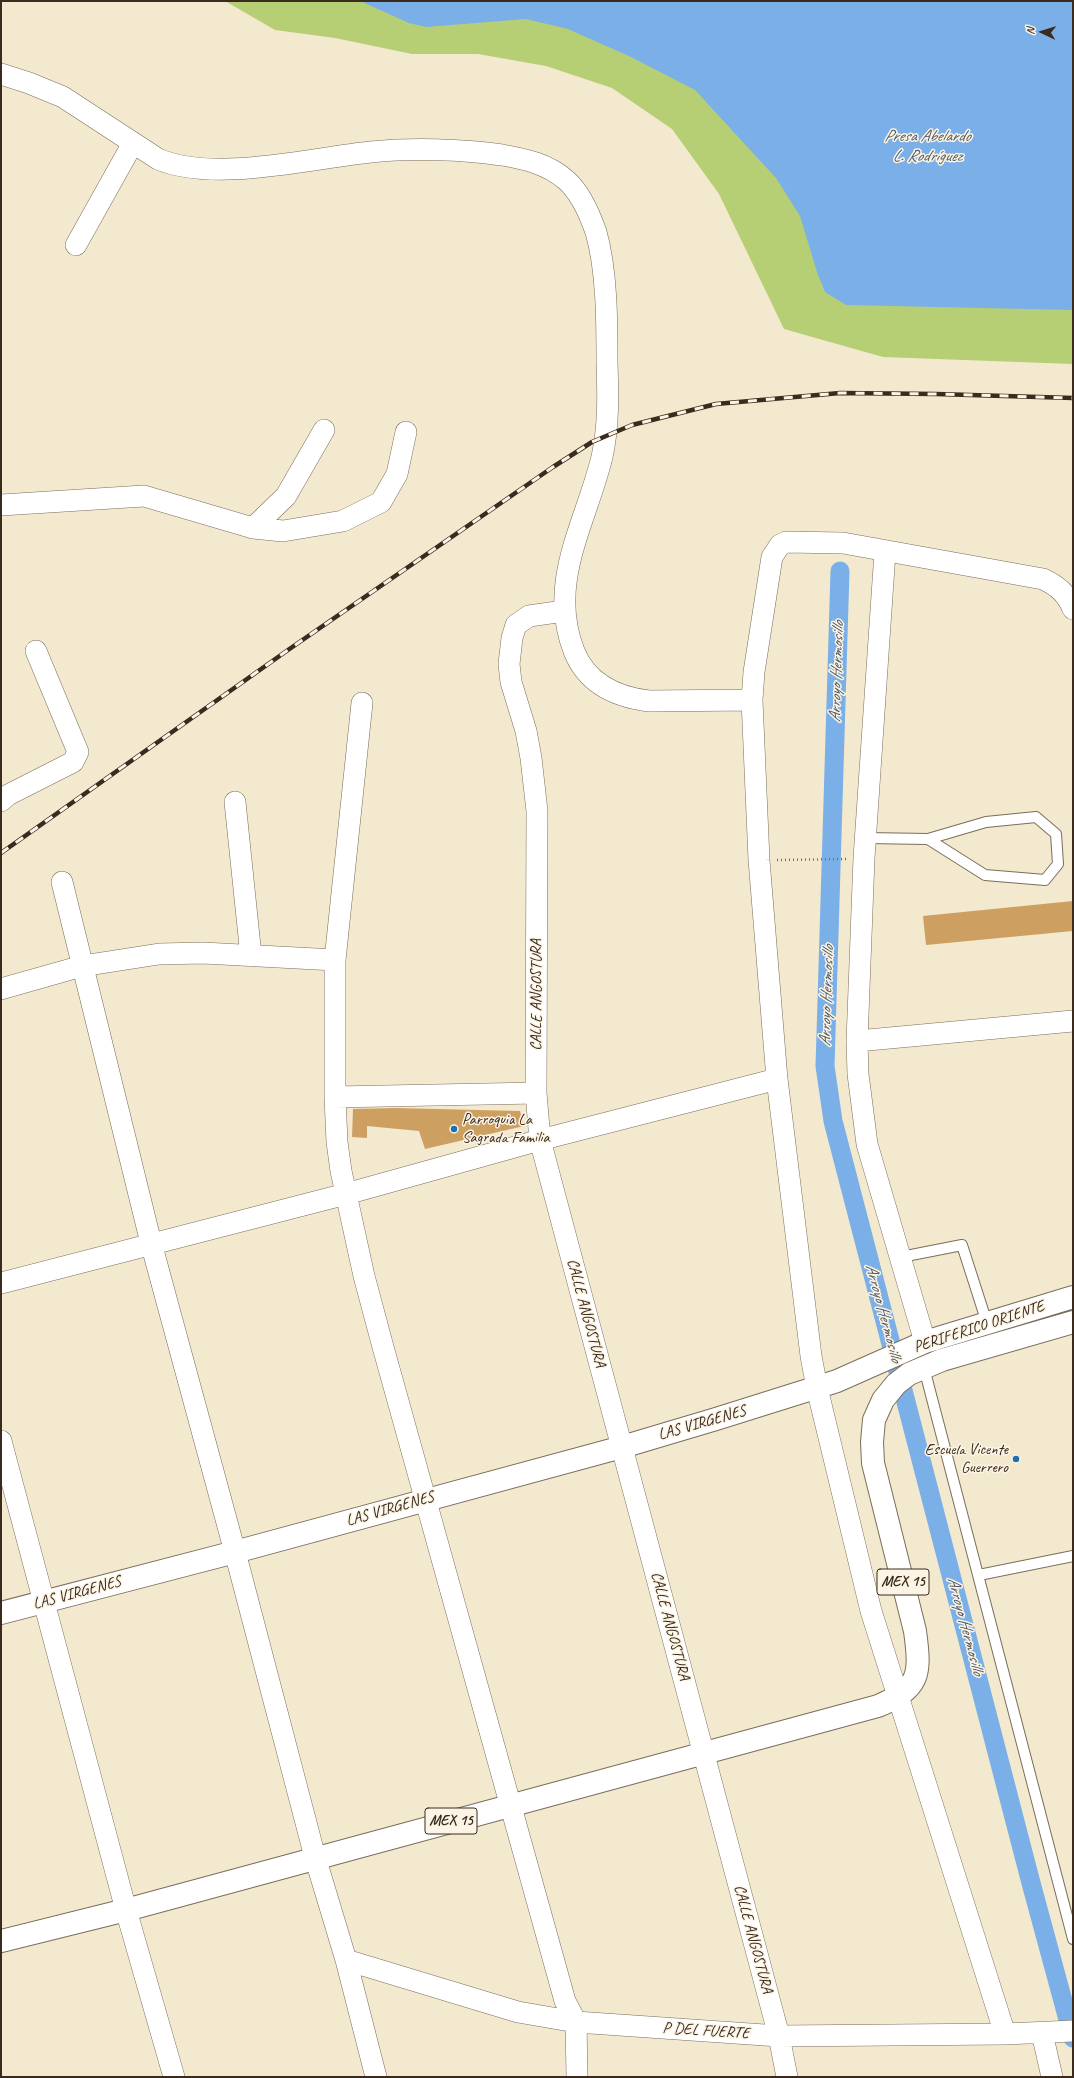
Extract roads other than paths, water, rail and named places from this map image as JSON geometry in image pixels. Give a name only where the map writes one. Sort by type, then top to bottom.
[{"type":"highway","name":"PERIFERICO ORIENTE","points":[[817,1388],[925,1342],[1073,1297]]},
{"type":"highway","name":"PERIFERICO ORIENTE","points":[[909,1375],[942,1360],[1073,1322]]},
{"type":"highway","name":"MEX 15","points":[[1,1941],[126,1910],[315,1857],[704,1754],[878,1706],[900,1696],[914,1682],[918,1663],[918,1649],[915,1631],[873,1463],[872,1442],[874,1420],[883,1400],[909,1375]]},
{"type":"highway","name":"LAS VIRGENES","points":[[1,1613],[235,1552],[425,1498],[622,1447],[817,1388]]},
{"type":"street","points":[[1,74],[29,82],[63,97],[165,162],[193,169],[274,165],[373,152],[454,150],[489,153],[524,159],[548,168],[568,181],[584,205],[596,233],[605,289],[607,320],[608,414],[601,459],[572,554],[565,587],[564,611],[567,633],[576,656],[588,674],[602,687],[632,699],[649,701],[752,700]]},
{"type":"street","points":[[76,245],[133,143]]},
{"type":"street","points":[[253,528],[286,496],[324,430]]},
{"type":"street","points":[[1,505],[144,496],[253,528],[283,531],[343,521],[381,502],[397,474],[406,432]]},
{"type":"street","points":[[1005,2034],[900,1696],[871,1611],[817,1388],[777,1079],[759,860],[752,700],[754,672],[772,557],[780,545],[796,541],[843,543],[885,552],[1043,579],[1056,585],[1066,596],[1073,609]]},
{"type":"street","points":[[885,552],[865,838],[857,1041],[858,1074],[868,1144],[925,1342]]},
{"type":"street","name":"CALLE ANGOSTURA","points":[[564,611],[529,616],[516,625],[512,638],[509,664],[511,682],[526,731],[531,758],[537,811],[536,1093],[540,1140],[779,2036],[787,2077]]},
{"type":"street","points":[[1,801],[8,795],[73,762],[78,752],[36,651]]},
{"type":"street","points":[[362,703],[335,960],[335,1097],[337,1142],[346,1194],[364,1276],[565,2001],[576,2022],[577,2077]]},
{"type":"street","points":[[235,802],[251,956]]},
{"type":"street","points":[[62,882],[151,1243],[235,1552],[315,1857],[346,1960],[376,2077]]},
{"type":"street","points":[[1,989],[82,966],[166,953],[203,953],[335,960]]},
{"type":"street","points":[[857,1041],[1073,1021]]},
{"type":"street","points":[[1,1283],[151,1243],[346,1194],[540,1140],[777,1079]]},
{"type":"street","points":[[335,1097],[536,1093]]},
{"type":"street","points":[[1,1441],[126,1910],[174,2077]]},
{"type":"street","name":"P DEL FUERTE","points":[[346,1960],[518,2012],[576,2022],[779,2036],[1005,2034],[1073,2031]]},
{"type":"street","points":[[1043,2033],[1052,2077]]},
{"type":"lane","points":[[865,838],[928,839],[986,822],[1036,817],[1056,834],[1058,864],[1045,880],[985,875],[928,839]]},
{"type":"lane","points":[[901,1257],[962,1245],[987,1323]]},
{"type":"lane","points":[[909,1375],[979,1575],[1073,1939]]},
{"type":"lane","points":[[979,1575],[1073,1556]]},
{"type":"water","name":"Presa Abelardo L. Rodríguez","points":[[360,1],[1073,1],[1073,310],[846,305],[825,292],[817,272],[800,216],[776,178],[695,90],[631,57],[568,29],[526,19],[426,27],[409,23]]},
{"type":"waterway","name":"Arroyo Hermosillo","points":[[840,571],[825,1066],[833,1121],[1031,1883],[1073,2038]]},
{"type":"railway","points":[[1,853],[288,650],[553,467],[592,442],[632,425],[716,404],[840,393],[1073,398]]},
{"type":"place","name":"Parroquia La Sagrada Familia","points":[[454,1129]]},
{"type":"place","name":"Escuela Vicente Guerrero","points":[[1016,1459]]}]
